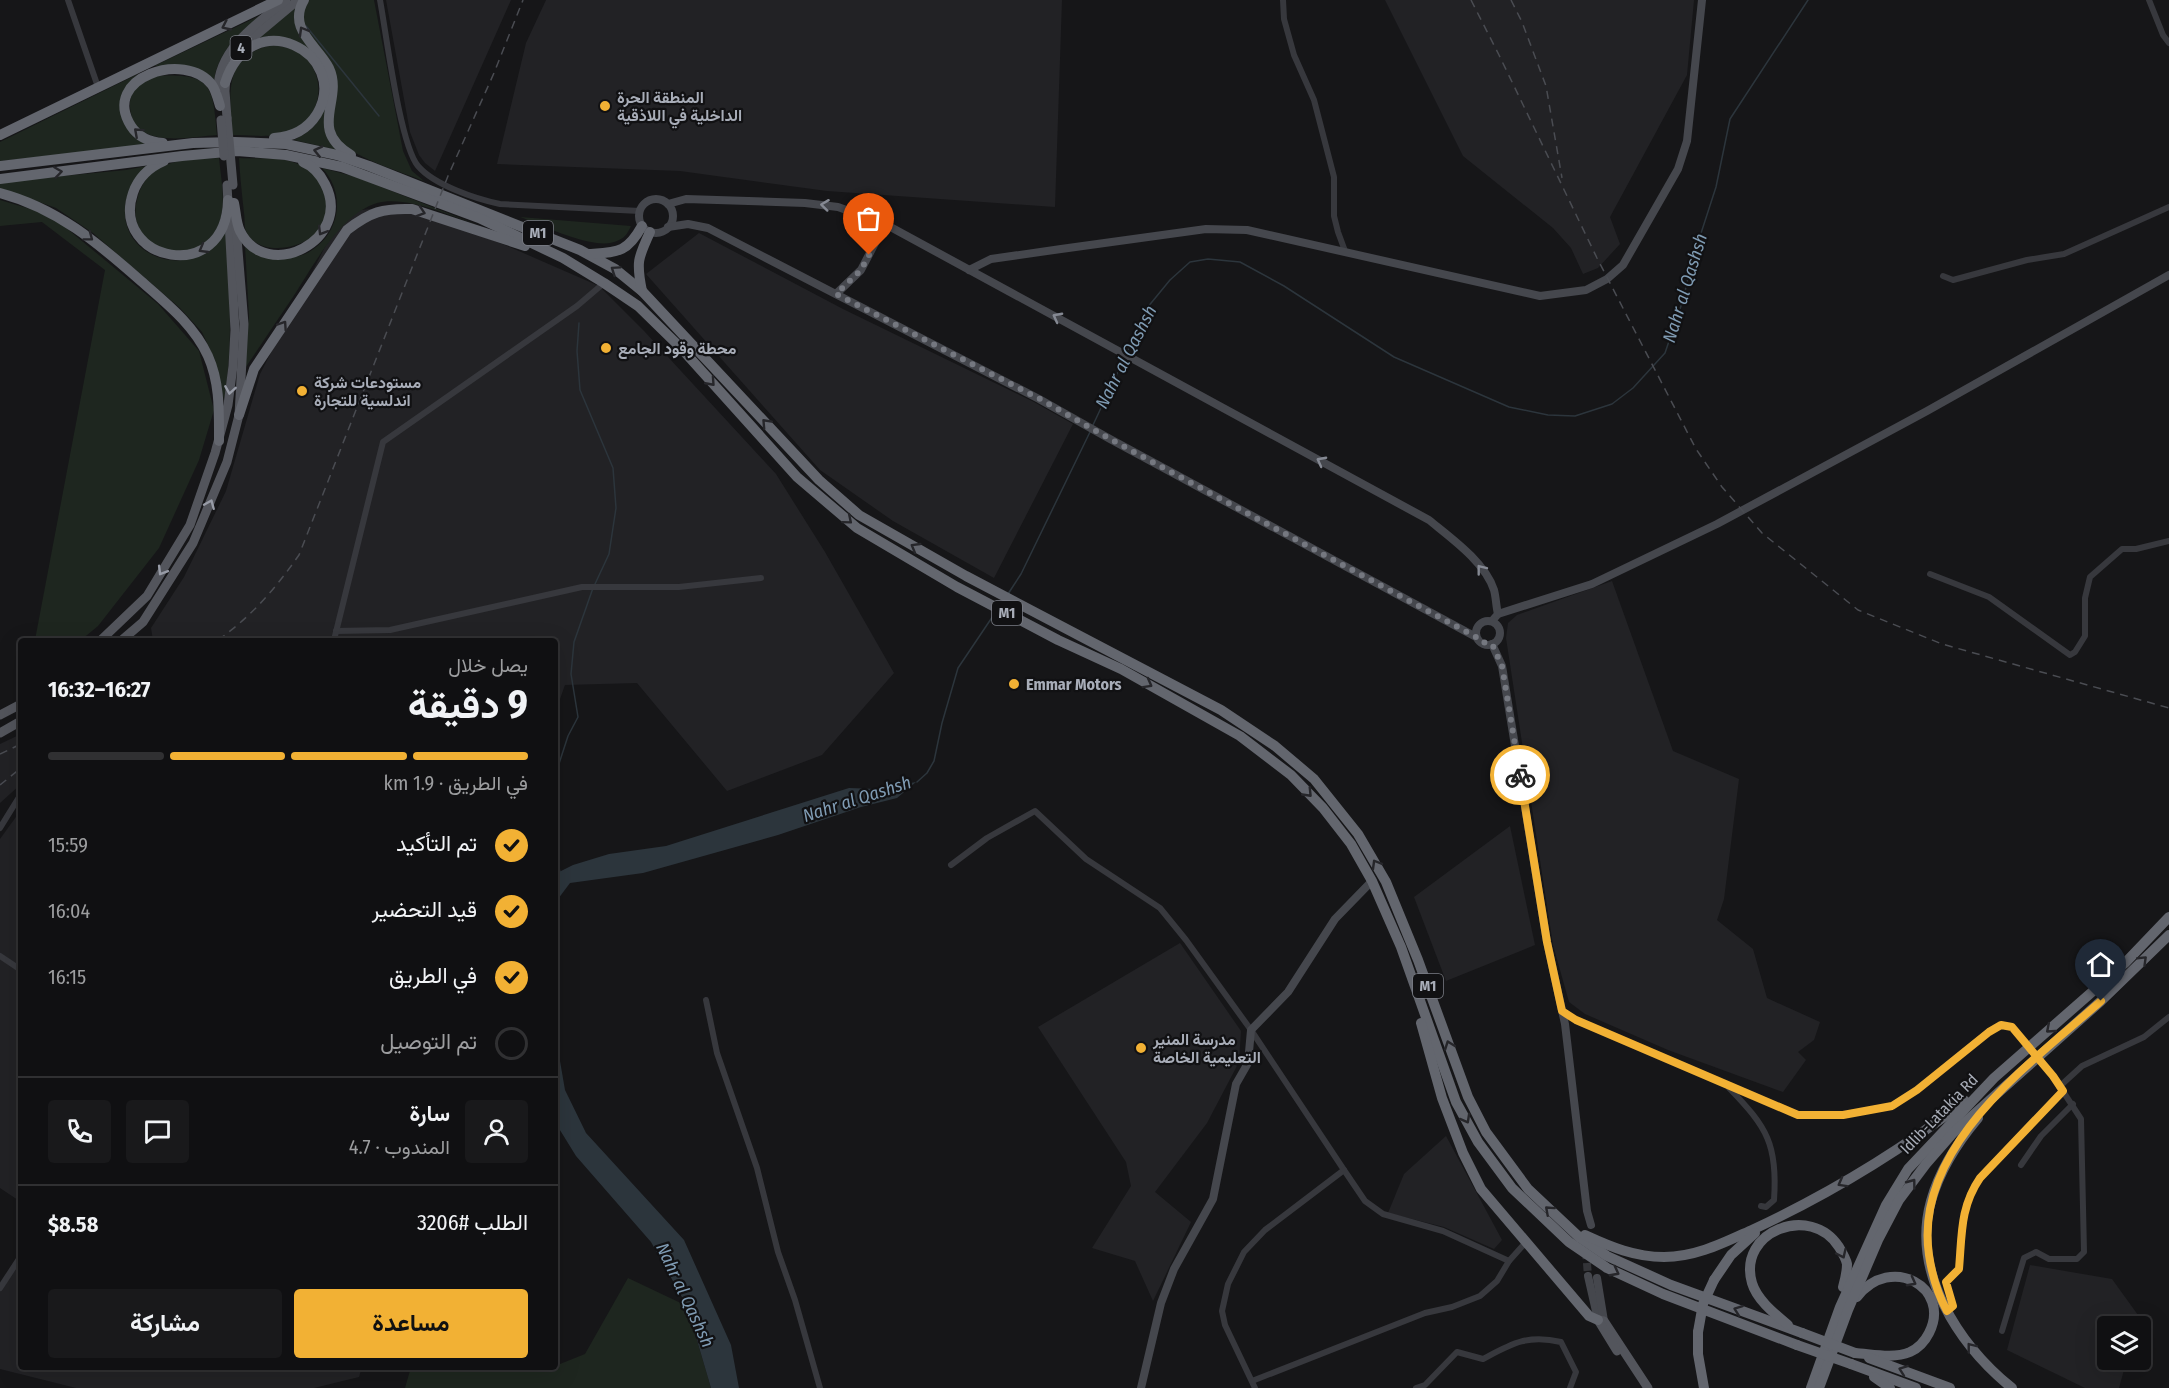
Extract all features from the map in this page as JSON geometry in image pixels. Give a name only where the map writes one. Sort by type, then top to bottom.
[{"type":"highway","points":[[0,135],[278,0]]},
{"type":"highway","points":[[304,0],[298,15],[298,22],[330,69],[332,83],[328,125],[332,137],[340,148],[369,166]]},
{"type":"highway","points":[[225,83],[235,61],[245,50],[259,43],[274,40],[289,43],[308,54],[318,66],[323,80],[322,103],[305,128],[284,137],[235,142]]},
{"type":"highway","points":[[193,143],[154,142],[138,134],[126,115],[127,98],[131,88],[138,80],[153,72],[188,70],[199,74],[212,84],[220,106]]},
{"type":"highway","name":"M1","points":[[0,166],[193,143],[286,144],[337,155],[369,166],[588,254],[615,269],[642,291],[819,480],[859,515],[966,576],[1221,710],[1275,746],[1314,779],[1359,834],[1386,882],[1418,960],[1468,1097],[1486,1132],[1528,1189],[1579,1237],[1607,1256],[1639,1272],[1950,1388]]},
{"type":"highway","name":"M1","points":[[0,179],[237,151],[286,155],[342,167],[478,218],[562,258],[604,283],[638,306],[680,347],[797,477],[857,528],[957,587],[1058,640],[1120,669],[1249,742],[1291,775],[1323,808],[1351,844],[1372,881],[1401,947],[1456,1102],[1478,1142],[1512,1188],[1569,1242],[1607,1268],[1663,1294],[1916,1388]]},
{"type":"highway","points":[[231,202],[240,231],[257,249],[288,254],[299,252],[315,241],[321,235],[329,217],[327,188],[322,178],[309,164],[286,155]]},
{"type":"highway","points":[[182,156],[156,165],[144,175],[135,188],[131,202],[132,219],[137,232],[146,243],[158,252],[171,256],[187,256],[202,251],[214,241],[223,228],[231,202]]},
{"type":"highway","points":[[0,193],[36,205],[74,225],[183,319],[201,344],[214,372],[220,406],[219,441]]},
{"type":"highway","points":[[239,415],[254,369],[347,230],[375,212],[393,208],[412,209],[520,245],[546,251]]},
{"type":"highway","points":[[588,254],[622,249],[633,243],[646,229]]},
{"type":"highway","points":[[642,291],[638,269],[646,229]]},
{"type":"highway","name":"Idlib-Latakia Rd","points":[[1811,1388],[1886,1205],[1908,1168],[1994,1078],[2125,963],[2169,917]]},
{"type":"highway","name":"Idlib-Latakia Rd","points":[[1820,1388],[1844,1308],[1899,1200],[1926,1164],[1953,1133],[2101,1001],[2169,935]]},
{"type":"highway","points":[[1401,947],[1442,1098],[1463,1153],[1481,1189],[1591,1317],[1601,1320]]},
{"type":"highway","points":[[1704,1388],[1698,1354],[1698,1332],[1703,1304],[1714,1280],[1731,1255],[1757,1232],[1874,1164],[1937,1123],[1994,1078]]},
{"type":"highway","points":[[2004,1086],[1961,1139],[1946,1163],[1930,1203],[1927,1226],[1931,1268],[1936,1288],[1947,1311],[1975,1352],[2012,1388]]},
{"type":"highway","points":[[1569,1227],[1605,1244],[1634,1254],[1664,1257],[1689,1255],[1707,1250],[1789,1213]]},
{"type":"highway","points":[[1797,1331],[1759,1297],[1752,1285],[1750,1269],[1752,1257],[1758,1246],[1778,1229],[1790,1225],[1815,1227],[1835,1241],[1846,1263],[1844,1308]]},
{"type":"highway","points":[[1844,1308],[1873,1281],[1884,1277],[1899,1276],[1916,1282],[1925,1290],[1934,1313],[1933,1326],[1927,1337],[1921,1345],[1910,1352],[1898,1355],[1855,1353]]},
{"type":"highway","points":[[1851,1364],[1890,1388]]},
{"type":"main road","name":"4","points":[[224,119],[220,106],[219,74],[226,58],[249,31],[286,0]]},
{"type":"main road","name":"4","points":[[224,119],[225,83],[228,68],[241,49],[298,0]]},
{"type":"main road","points":[[103,638],[147,596],[190,525],[219,441],[228,405],[234,366],[236,330],[231,202],[224,119]]},
{"type":"main road","points":[[124,638],[143,622],[193,543],[227,462],[239,415],[244,324],[231,202]]},
{"type":"main road","points":[[0,715],[18,706]]},
{"type":"main road","points":[[0,733],[18,723]]},
{"type":"main road","points":[[1601,1320],[1638,1381],[1647,1388]]},
{"type":"street","points":[[68,0],[98,87]]},
{"type":"street","points":[[1283,0],[1284,19],[1293,55],[1314,100],[1334,177],[1334,216],[1345,251]]},
{"type":"street","points":[[969,270],[991,259],[1206,229],[1248,230],[1540,296],[1586,290],[1607,279],[1623,265],[1678,170],[1687,141],[1702,0]]},
{"type":"street","points":[[2149,0],[2169,43]]},
{"type":"street","points":[[380,2],[411,154],[416,164],[431,179],[500,204],[640,211]]},
{"type":"street","points":[[1476,637],[1478,626],[1484,621],[1492,621],[1500,630],[1498,639],[1492,644],[1484,644],[1476,637],[1040,399],[708,228],[688,224],[669,227],[660,232],[646,229],[640,222],[640,211],[650,200],[660,200],[668,204],[686,199],[805,203],[838,207],[885,224],[1429,520],[1463,548],[1485,573],[1494,589],[1498,614]]},
{"type":"street","points":[[668,204],[672,218],[669,227]]},
{"type":"street","points":[[1944,276],[1953,280],[2027,260],[2064,254],[2169,207]]},
{"type":"street","points":[[836,294],[861,270],[885,224]]},
{"type":"street","points":[[1492,621],[1498,614],[1592,584],[1717,524],[1927,411],[2169,275]]},
{"type":"street","points":[[334,638],[383,442],[578,306],[604,283]]},
{"type":"street","points":[[1930,574],[1989,597],[2070,655],[2075,652],[2085,636],[2085,598],[2090,577],[2122,549],[2152,546],[2169,541]]},
{"type":"street","points":[[336,631],[390,630],[582,586],[679,586],[761,578]]},
{"type":"street","points":[[1492,644],[1502,666],[1547,942],[1562,1011],[1588,1224]]},
{"type":"street","points":[[0,828],[18,799]]},
{"type":"street","points":[[951,865],[987,838],[1035,811],[1086,860],[1160,908],[1186,939],[1251,1030],[1365,1201],[1383,1214],[1443,1231],[1509,1261]]},
{"type":"street","points":[[1141,1388],[1161,1302],[1174,1269],[1213,1199],[1236,1084],[1248,1063],[1251,1030],[1288,992],[1335,919],[1372,881]]},
{"type":"street","points":[[0,956],[18,968]]},
{"type":"street","points":[[706,1000],[717,1053],[757,1168],[778,1252],[795,1300],[820,1388]]},
{"type":"street","points":[[1562,1011],[1576,1020],[1798,1115],[1843,1115],[1892,1106],[1917,1090],[1989,1032],[2001,1025],[2012,1027],[2053,1076],[2081,1119],[2084,1252],[2077,1259],[2049,1259],[2036,1252],[2024,1258],[2002,1331]]},
{"type":"street","points":[[1947,1311],[1953,1306],[1946,1282],[1959,1269],[1964,1211],[1970,1192],[1980,1178],[2082,1066],[2144,1037],[2169,1017]]},
{"type":"street","points":[[1725,1084],[1747,1107],[1767,1135],[1774,1156],[1776,1172],[1774,1200],[1766,1208],[1761,1206]]},
{"type":"street","points":[[2021,1165],[2041,1136],[2073,1104]]},
{"type":"street","points":[[1255,1388],[1225,1325],[1222,1311],[1228,1284],[1244,1252],[1265,1230],[1344,1170]]},
{"type":"street","points":[[1252,1381],[1425,1312],[1452,1307],[1480,1296],[1497,1281],[1509,1261],[1526,1242]]},
{"type":"street","points":[[0,1288],[18,1261]]},
{"type":"street","points":[[1593,1277],[1601,1320]]},
{"type":"street","points":[[1416,1388],[1425,1385],[1457,1352],[1483,1359],[1514,1342],[1532,1338],[1561,1342],[1576,1372],[1570,1388]]},
{"type":"shaded area","points":[[309,0],[374,0],[403,151],[412,171],[424,181],[363,157],[334,135],[301,16]]},
{"type":"shaded area","points":[[386,0],[511,0],[435,171],[419,155],[410,132]]},
{"type":"shaded area","points":[[546,0],[1062,0],[1055,207],[827,191],[680,171],[497,164],[526,43]]},
{"type":"shaded area","points":[[1385,0],[1694,0],[1687,75],[1610,217],[1620,244],[1598,268],[1583,274],[1571,248],[1553,228],[1463,156]]},
{"type":"shaded area","points":[[297,6],[295,17],[299,34],[322,61],[330,80],[327,133],[330,142],[338,150],[294,140],[310,130],[319,120],[324,109],[327,96],[326,84],[317,60],[309,50],[288,39],[257,39]]},
{"type":"shaded area","points":[[261,15],[238,36],[225,52],[216,70],[214,81],[200,71],[186,66],[154,66]]},
{"type":"shaded area","points":[[274,45],[297,51],[309,62],[318,83],[316,105],[303,124],[286,133],[263,136],[232,135],[231,91],[237,67],[245,57],[257,50]]},
{"type":"shaded area","points":[[138,74],[129,84],[123,111],[149,145],[0,161],[0,142]]},
{"type":"shaded area","points":[[155,76],[188,77],[206,85],[213,104],[217,135],[164,138],[141,130],[133,121],[130,101],[137,87]]},
{"type":"shaded area","points":[[219,158],[223,192],[221,218],[208,240],[195,249],[180,251],[165,249],[151,243],[141,232],[136,218],[137,200],[146,179],[170,163],[191,159]]},
{"type":"shaded area","points":[[239,158],[289,161],[301,165],[313,174],[323,189],[328,208],[324,223],[314,236],[300,244],[284,248],[268,247],[255,242],[245,227]]},
{"type":"shaded area","points":[[147,166],[128,193],[125,217],[131,235],[142,248],[157,257],[175,260],[193,258],[211,249],[226,232],[230,336],[224,400],[215,360],[202,332],[180,308],[93,233],[56,208],[0,188],[0,182]]},
{"type":"shaded area","points":[[322,168],[356,177],[478,225],[415,204],[401,202],[377,203],[364,209],[351,218],[328,243],[244,370],[249,316],[245,246],[290,257],[305,254],[326,238],[336,215],[337,203],[330,179]]},
{"type":"shaded area","points":[[0,200],[37,211],[65,227],[158,304],[199,351],[214,410],[199,460],[159,548],[98,626],[83,638],[35,638],[105,270],[42,222],[0,226]]},
{"type":"shaded area","points":[[401,205],[505,245],[599,286],[645,332],[776,474],[825,552],[894,673],[822,755],[727,791],[637,683],[565,685],[558,705],[558,638],[153,638],[151,628],[184,577],[226,491],[260,374],[329,239],[354,211]]},
{"type":"shaded area","points":[[520,217],[631,226],[621,239],[609,243],[597,243],[584,241]]},
{"type":"shaded area","points":[[699,233],[843,309],[1034,402],[1073,424],[994,578],[893,521],[820,470],[646,274]]},
{"type":"shaded area","points":[[1612,581],[1673,751],[1739,779],[1724,899],[1717,920],[1753,949],[1767,998],[1820,1022],[1814,1040],[1798,1052],[1806,1060],[1783,1092],[1668,1050],[1585,1014],[1569,1002],[1553,945],[1506,638],[1508,623],[1517,615]]},
{"type":"shaded area","points":[[18,735],[18,787],[0,803],[0,744]]},
{"type":"shaded area","points":[[18,814],[18,1200],[0,1188],[0,839]]},
{"type":"shaded area","points":[[1510,826],[1535,945],[1446,981],[1414,897]]},
{"type":"shaded area","points":[[1180,943],[1241,1031],[1239,1062],[1207,1123],[1155,1192],[1191,1222],[1153,1301],[1135,1261],[1092,1248],[1131,1186],[1126,1162],[1038,1027]]},
{"type":"shaded area","points":[[1446,1136],[1502,1240],[1494,1249],[1444,1227],[1388,1213],[1404,1174]]},
{"type":"shaded area","points":[[18,1264],[18,1370],[361,1370],[359,1377],[314,1388],[76,1388],[0,1369],[0,1291]]},
{"type":"shaded area","points":[[2030,1265],[2112,1279],[2138,1315],[2097,1316],[2097,1370],[2124,1370],[2119,1388],[2085,1388],[2007,1350]]},
{"type":"shaded area","points":[[628,1278],[687,1306],[711,1388],[405,1388],[410,1370],[558,1370],[558,1365],[585,1354]]},
{"type":"water","points":[[916,782],[897,798],[861,807],[778,835],[643,873],[570,883],[558,899],[558,872],[573,865],[609,854],[666,846],[849,788],[877,789]]},
{"type":"water","points":[[558,1049],[565,1090],[586,1133],[684,1240],[731,1345],[739,1388],[711,1388],[687,1306],[651,1242],[576,1156],[558,1127]]},
{"type":"waterway","name":"Nahr al Qashsh","points":[[1127,352],[1147,308],[1170,280],[1190,262],[1208,259],[1240,262],[1284,286],[1394,357],[1509,407],[1548,415],[1575,416],[1612,404],[1633,388],[1665,353],[1716,187],[1730,119],[1808,0]]},
{"type":"waterway","points":[[306,26],[379,116]]},
{"type":"waterway","points":[[579,323],[577,351],[580,390],[613,468],[616,508],[609,554],[595,584]]},
{"type":"waterway","name":"Nahr al Qashsh","points":[[1093,425],[1124,359]]},
{"type":"waterway","name":"Nahr al Qashsh","points":[[1008,594],[1021,574],[1090,432]]},
{"type":"waterway","points":[[558,767],[568,736],[578,717],[571,674],[574,642],[593,588]]},
{"type":"waterway","name":"Nahr al Qashsh","points":[[917,782],[927,773],[934,761],[958,668],[995,613]]},
{"type":"waterway","points":[[558,864],[560,872]]},
{"type":"tunnel","points":[[1586,1251],[1588,1276]]},
{"type":"railway","points":[[221,638],[262,601],[299,555],[448,176],[494,73],[523,0]]},
{"type":"railway","points":[[1471,0],[1597,258],[1696,449],[1722,487],[1762,533],[1858,610],[1942,644],[2169,708]]},
{"type":"railway","points":[[1511,0],[1522,22],[1546,86],[1562,178]]},
{"type":"railway","points":[[0,754],[18,745]]},
{"type":"railway","points":[[0,785],[18,770]]},
{"type":"way so far","points":[[869,255],[861,270],[836,294],[1040,399],[1476,637],[1484,644],[1492,644],[1502,666],[1520,775]]},
{"type":"place","name":"المنطقة الحرة الداخلية في اللاذقية","points":[[605,106]]},
{"type":"place","name":"محطة وقود الجامع","points":[[606,348]]},
{"type":"place","name":"مستودعات شركة اندلسية للتجارة","points":[[302,391]]},
{"type":"place","name":"Emmar Motors","points":[[1014,684]]},
{"type":"place","name":"مدرسة المنير التعليمية الخاصة","points":[[1141,1048]]},
{"type":"route","points":[[1520,775],[1547,942],[1562,1011],[1576,1020],[1798,1115],[1843,1115],[1892,1106],[1917,1090],[1989,1032],[2001,1025],[2012,1027],[2026,1043],[2039,1059],[2053,1076],[2063,1091],[1980,1178],[1970,1192],[1964,1211],[1959,1269],[1946,1282],[1953,1306],[1947,1311],[1936,1288],[1931,1268],[1927,1226],[1930,1203],[1946,1163],[1961,1139],[2004,1086],[2037,1058],[2053,1044],[2101,1001]]}]
